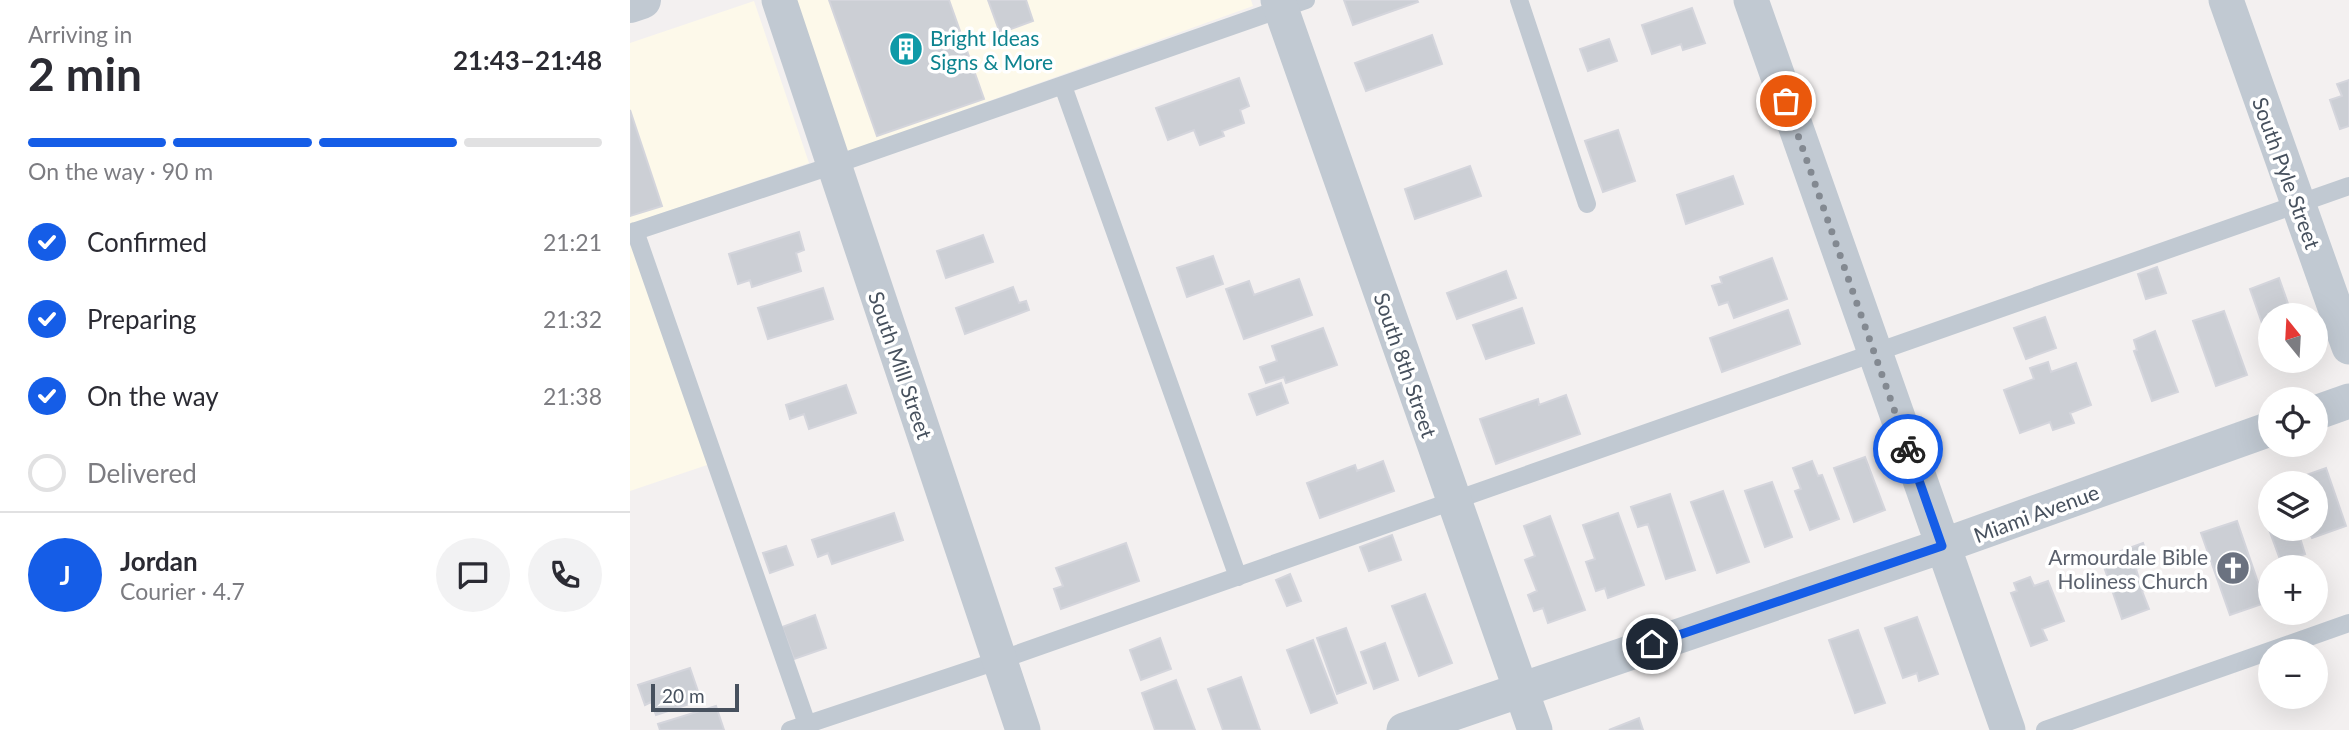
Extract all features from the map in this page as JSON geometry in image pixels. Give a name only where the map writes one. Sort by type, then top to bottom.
[{"type":"street","points":[[630,4],[642,0]]},
{"type":"street","name":"South Mill Street","points":[[779,0],[1023,730]]},
{"type":"street","points":[[1751,0],[2008,730]]},
{"type":"street","name":"South Pyle Street","points":[[2226,0],[2349,347]]},
{"type":"street","name":"South 8th Street","points":[[1289,3],[1454,501],[1535,730]]},
{"type":"street","points":[[2328,408],[2349,401]]},
{"type":"street","name":"Miami Avenue","points":[[1404,730],[1942,546],[2258,433]]},
{"type":"lane","points":[[1519,0],[1587,204]]},
{"type":"lane","points":[[1289,3],[1063,86],[632,232],[798,727],[1238,577],[2349,186]]},
{"type":"lane","points":[[1063,86],[1238,577]]},
{"type":"lane","points":[[2045,730],[2349,623]]},
{"type":"shaded area","points":[[795,0],[1251,0],[1253,6],[847,152]]},
{"type":"shaded area","points":[[754,1],[809,163],[630,224],[630,43]]},
{"type":"shaded area","points":[[635,244],[710,464],[630,491],[630,246]]},
{"type":"building","name":"Bright Ideas Signs & More","points":[[829,0],[949,0],[984,99],[877,136]]},
{"type":"building","points":[[988,0],[1026,0],[1033,21],[1000,33]]},
{"type":"building","points":[[1344,0],[1417,0],[1418,2],[1353,25]]},
{"type":"building","points":[[1692,8],[1705,43],[1683,50],[1681,44],[1652,54],[1642,25]]},
{"type":"building","points":[[1432,35],[1442,64],[1366,91],[1355,63]]},
{"type":"building","points":[[1609,39],[1617,61],[1588,71],[1580,49]]},
{"type":"building","points":[[1239,78],[1249,106],[1240,110],[1244,123],[1222,131],[1224,136],[1200,145],[1194,130],[1168,140],[1156,108]]},
{"type":"building","points":[[2349,80],[2349,126],[2340,129],[2330,100],[2342,96],[2337,84]]},
{"type":"building","points":[[630,110],[662,206],[630,216]]},
{"type":"building","points":[[1618,130],[1635,181],[1603,192],[1585,141]]},
{"type":"building","points":[[1470,166],[1481,196],[1415,219],[1405,189]]},
{"type":"building","points":[[1733,176],[1743,204],[1686,224],[1677,195]]},
{"type":"building","points":[[799,232],[804,250],[796,253],[801,271],[752,287],[750,280],[738,284],[729,254]]},
{"type":"building","points":[[983,235],[993,262],[946,278],[937,251]]},
{"type":"building","points":[[1213,256],[1223,284],[1187,297],[1177,268]]},
{"type":"building","points":[[1772,258],[1787,299],[1734,318],[1728,302],[1719,305],[1712,286],[1722,283],[1720,277]]},
{"type":"building","points":[[2157,267],[2166,293],[2146,299],[2138,274]]},
{"type":"building","points":[[1506,271],[1516,298],[1457,319],[1447,293]]},
{"type":"building","points":[[2279,278],[2288,303],[2258,303],[2258,312],[2250,289]]},
{"type":"building","points":[[1299,279],[1312,315],[1244,339],[1226,289],[1249,281],[1254,295]]},
{"type":"building","points":[[1013,287],[1019,303],[1026,301],[1029,310],[965,334],[956,308]]},
{"type":"building","points":[[823,288],[833,319],[768,339],[758,308]]},
{"type":"building","points":[[1522,308],[1534,343],[1486,359],[1473,325]]},
{"type":"building","points":[[1788,310],[1800,344],[1722,372],[1710,338]]},
{"type":"building","points":[[2224,311],[2247,375],[2216,386],[2193,321]]},
{"type":"building","points":[[2045,317],[2056,348],[2026,359],[2014,328]]},
{"type":"building","points":[[1323,328],[1337,365],[1286,383],[1284,377],[1266,383],[1260,367],[1277,361],[1272,346]]},
{"type":"building","points":[[2155,331],[2178,392],[2152,401],[2134,351],[2137,350],[2134,340]]},
{"type":"building","points":[[2048,362],[2051,372],[2076,363],[2091,405],[2070,413],[2074,423],[2053,430],[2050,422],[2020,433],[2004,390],[2034,379],[2030,368]]},
{"type":"building","points":[[1281,383],[1288,403],[1257,415],[1249,394]]},
{"type":"building","points":[[846,385],[856,413],[809,429],[804,414],[790,419],[786,405]]},
{"type":"building","points":[[1566,395],[1580,434],[1496,464],[1480,419],[1538,399],[1539,405]]},
{"type":"building","points":[[1865,457],[1885,510],[1854,522],[1834,468]]},
{"type":"building","points":[[1383,461],[1394,491],[1320,518],[1307,483],[1355,465],[1357,471]]},
{"type":"building","points":[[1812,461],[1818,476],[1822,475],[1839,519],[1810,530],[1795,491],[1801,489],[1793,468]]},
{"type":"building","points":[[2328,474],[2346,526],[2328,532]]},
{"type":"building","points":[[1772,482],[1792,537],[1765,547],[1745,491]]},
{"type":"building","points":[[1723,491],[1749,562],[1717,573],[1691,502]]},
{"type":"building","points":[[1670,494],[1695,570],[1666,579],[1648,524],[1638,527],[1631,507]]},
{"type":"building","points":[[894,513],[903,540],[832,564],[828,553],[818,557],[812,540]]},
{"type":"building","points":[[1618,513],[1644,585],[1608,598],[1605,588],[1596,591],[1586,562],[1595,559],[1583,525]]},
{"type":"building","points":[[1550,516],[1585,610],[1548,623],[1543,608],[1534,611],[1528,595],[1537,591],[1525,560],[1535,556],[1524,526]]},
{"type":"building","name":"Armourdale Bible Holiness Church","points":[[2237,521],[2258,582],[2258,605],[2230,615],[2201,533]]},
{"type":"building","points":[[1392,535],[1401,560],[1369,571],[1360,547]]},
{"type":"building","points":[[2273,541],[2301,541],[2305,554],[2302,555],[2278,555]]},
{"type":"building","points":[[1126,543],[1139,581],[1061,609],[1054,589],[1063,586],[1056,568]]},
{"type":"building","points":[[2143,543],[2150,564],[2136,569],[2140,582],[2145,581],[2148,589],[2142,591],[2149,609],[2122,619],[2101,558]]},
{"type":"building","points":[[786,546],[793,565],[770,573],[763,553]]},
{"type":"building","points":[[1290,574],[1301,601],[1287,606],[1276,580]]},
{"type":"building","points":[[2030,577],[2034,586],[2048,581],[2064,621],[2042,629],[2047,640],[2031,646],[2011,593],[2017,591],[2014,583]]},
{"type":"building","points":[[1425,594],[1452,663],[1419,676],[1392,606]]},
{"type":"building","points":[[815,615],[826,648],[794,659],[782,627]]},
{"type":"building","points":[[1917,617],[1938,674],[1919,681],[1917,673],[1903,678],[1885,628]]},
{"type":"building","points":[[1346,628],[1366,683],[1337,694],[1317,638]]},
{"type":"building","points":[[1858,630],[1885,703],[1855,713],[1829,640]]},
{"type":"building","points":[[1160,638],[1171,669],[1141,680],[1130,650]]},
{"type":"building","points":[[1313,640],[1337,703],[1311,713],[1287,650]]},
{"type":"building","points":[[1385,643],[1398,680],[1374,689],[1361,652]]},
{"type":"building","points":[[690,668],[701,700],[656,715],[651,702],[645,705],[638,685]]},
{"type":"building","points":[[1241,677],[1260,730],[1223,730],[1208,689]]},
{"type":"building","points":[[1176,680],[1195,730],[1155,730],[1142,693]]},
{"type":"building","points":[[716,706],[724,730],[660,730],[658,724]]},
{"type":"building","points":[[1639,718],[1643,730],[1609,730]]},
{"type":"way so far","points":[[1786,101],[1908,449]]},
{"type":"place","name":"Bright Ideas Signs & More","points":[[906,49]]},
{"type":"place","name":"Armourdale Bible Holiness Church","points":[[2233,568]]},
{"type":"route","points":[[1652,644],[1942,546],[1908,449]]}]
